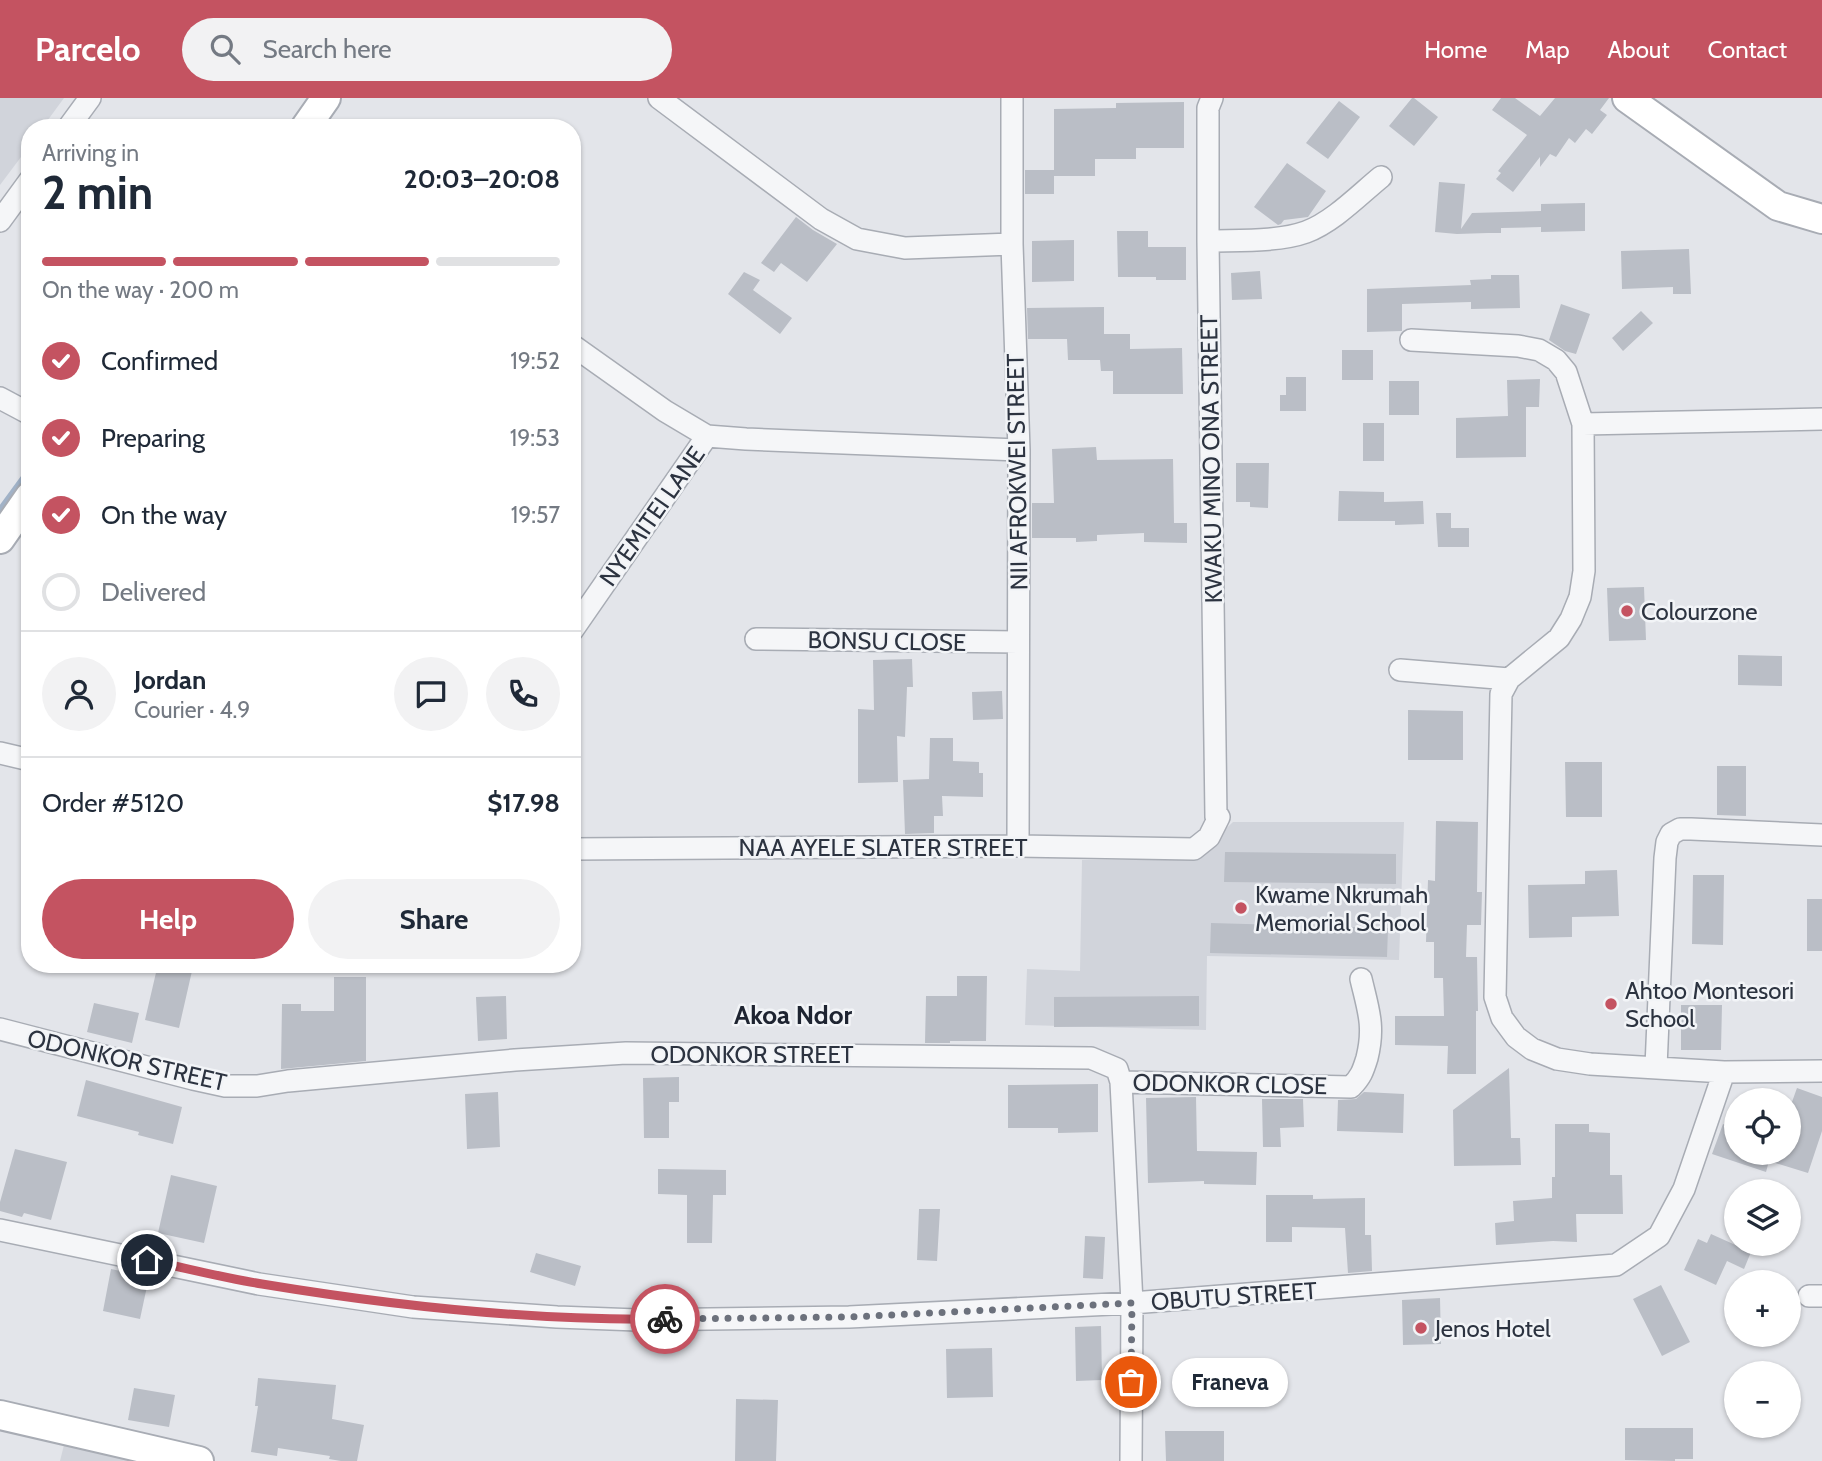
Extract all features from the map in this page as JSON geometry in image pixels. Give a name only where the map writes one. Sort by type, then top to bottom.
[{"type":"street","points":[[75,119],[90,98]]},
{"type":"street","points":[[311,119],[326,98]]},
{"type":"street","points":[[659,98],[821,219],[857,239],[905,248],[1012,244]]},
{"type":"street","name":"NII AFROKWEI STREET","points":[[1012,98],[1012,244],[1019,450],[1018,846]]},
{"type":"street","name":"KWAKU MINO ONA STREET","points":[[1194,849],[1209,837],[1219,817],[1216,817],[1209,242],[1209,108],[1212,98]]},
{"type":"street","points":[[1628,98],[1778,206],[1822,219]]},
{"type":"street","points":[[1209,242],[1284,237],[1306,232],[1324,222],[1381,177]]},
{"type":"street","points":[[0,221],[21,192]]},
{"type":"street","points":[[1412,340],[1518,346],[1539,350],[1556,360],[1566,372],[1583,424],[1584,571],[1580,597],[1559,638],[1509,679],[1501,694],[1495,997],[1502,1018],[1516,1037],[1532,1049],[1557,1059],[1590,1064],[1724,1072],[1822,1072]]},
{"type":"street","points":[[581,351],[665,411],[707,436],[1019,450]]},
{"type":"street","points":[[0,398],[21,409]]},
{"type":"street","points":[[1583,424],[1822,419]]},
{"type":"street","name":"NYEMITEI LANE","points":[[581,618],[707,436]]},
{"type":"street","points":[[0,539],[21,509]]},
{"type":"street","name":"BONSU CLOSE","points":[[755,639],[1018,642]]},
{"type":"street","points":[[1400,670],[1509,679]]},
{"type":"street","points":[[0,753],[21,758]]},
{"type":"street","points":[[1656,1067],[1667,842],[1671,834],[1680,829],[1691,829],[1822,835]]},
{"type":"street","name":"NAA AYELE SLATER STREET","points":[[581,849],[1018,846],[1194,849]]},
{"type":"street","name":"ODONKOR CLOSE","points":[[1121,1082],[1351,1087],[1359,1079],[1372,1039],[1361,979]]},
{"type":"street","name":"ODONKOR STREET","points":[[0,1029],[225,1086],[257,1086],[515,1060],[626,1053],[1091,1058],[1117,1069],[1121,1082]]},
{"type":"street","name":"OBUTU STREET","points":[[0,1230],[259,1284],[413,1307],[637,1320],[849,1317],[1132,1303],[1616,1265],[1659,1236],[1684,1189],[1724,1072]]},
{"type":"street","points":[[1121,1082],[1132,1303],[1131,1461]]},
{"type":"street","points":[[0,1415],[198,1461]]},
{"type":"shaded area","points":[[0,98],[64,98],[49,119],[21,119],[21,157],[0,185]]},
{"type":"shaded area","name":"Kwame Nkrumah Memorial School","points":[[1233,822],[1404,822],[1399,960],[1207,956],[1206,1030],[1025,1025],[1027,969],[1080,971],[1082,860],[1193,860]]},
{"type":"shaded area","points":[[64,1445],[134,1461],[60,1461]]},
{"type":"building","points":[[1412,98],[1438,117],[1414,146],[1389,126]]},
{"type":"building","points":[[1501,98],[1515,98],[1540,116],[1555,98],[1609,98],[1600,110],[1607,115],[1592,134],[1586,129],[1575,143],[1569,138],[1556,157],[1550,154],[1540,167],[1540,157],[1513,192],[1496,179],[1501,173],[1498,171],[1527,135],[1492,110]]},
{"type":"building","points":[[1339,101],[1360,117],[1328,159],[1306,143]]},
{"type":"building","points":[[1184,102],[1184,148],[1136,148],[1136,159],[1095,159],[1095,176],[1054,176],[1054,109],[1116,108],[1116,103]]},
{"type":"building","points":[[1287,163],[1326,191],[1308,217],[1284,220],[1278,225],[1254,207]]},
{"type":"building","points":[[1025,170],[1054,170],[1054,194],[1025,194]]},
{"type":"building","points":[[1439,182],[1465,184],[1461,229],[1472,213],[1541,211],[1541,204],[1585,203],[1585,231],[1541,232],[1541,227],[1501,228],[1501,233],[1435,232]]},
{"type":"building","points":[[796,217],[837,244],[807,282],[781,263],[774,272],[761,263]]},
{"type":"building","points":[[1117,231],[1148,231],[1148,247],[1186,247],[1186,280],[1118,277]]},
{"type":"building","points":[[1074,240],[1074,281],[1032,282],[1032,241]]},
{"type":"building","points":[[1689,249],[1691,294],[1673,294],[1673,287],[1622,289],[1621,251]]},
{"type":"building","points":[[1260,271],[1262,299],[1232,300],[1231,273]]},
{"type":"building","points":[[744,272],[760,280],[753,290],[792,318],[780,334],[728,294]]},
{"type":"building","points":[[1491,275],[1519,275],[1520,308],[1471,309],[1471,302],[1402,304],[1402,331],[1367,332],[1367,289],[1471,285],[1470,280],[1491,279]]},
{"type":"building","points":[[1561,304],[1590,314],[1576,354],[1565,351],[1549,340]]},
{"type":"building","points":[[1104,307],[1104,334],[1130,334],[1130,349],[1182,348],[1183,394],[1113,394],[1113,371],[1101,371],[1100,360],[1068,360],[1067,339],[1028,339],[1027,308]]},
{"type":"building","points":[[1641,311],[1653,323],[1623,351],[1612,338]]},
{"type":"building","points":[[1342,350],[1373,350],[1373,380],[1342,380]]},
{"type":"building","points":[[1286,377],[1306,377],[1306,411],[1280,411],[1280,395],[1286,395]]},
{"type":"building","points":[[1540,379],[1539,407],[1526,407],[1526,457],[1456,458],[1456,418],[1508,416],[1507,380]]},
{"type":"building","points":[[1389,381],[1419,381],[1419,415],[1389,415]]},
{"type":"building","points":[[1363,423],[1384,423],[1384,461],[1363,461]]},
{"type":"building","points":[[1096,447],[1097,460],[1173,459],[1174,523],[1187,523],[1187,543],[1144,542],[1144,533],[1097,535],[1097,541],[1076,542],[1076,538],[1032,538],[1032,503],[1054,503],[1052,449]]},
{"type":"building","points":[[1236,463],[1269,463],[1268,508],[1250,507],[1250,502],[1236,502]]},
{"type":"building","points":[[1339,491],[1384,492],[1384,502],[1423,501],[1424,524],[1338,521]]},
{"type":"building","points":[[1436,513],[1451,513],[1451,528],[1469,528],[1469,547],[1438,547]]},
{"type":"building","points":[[1644,587],[1646,640],[1609,641],[1607,588]]},
{"type":"building","points":[[1738,655],[1782,656],[1782,686],[1738,685]]},
{"type":"building","points":[[912,659],[913,687],[907,687],[905,737],[897,736],[898,782],[858,783],[858,709],[874,710],[873,660]]},
{"type":"building","points":[[1002,691],[1003,719],[973,720],[972,692]]},
{"type":"building","points":[[1408,710],[1463,711],[1463,760],[1408,760]]},
{"type":"building","points":[[930,738],[953,738],[953,761],[979,762],[979,773],[983,773],[983,797],[942,796],[943,816],[934,816],[934,833],[905,834],[903,780],[929,779]]},
{"type":"building","points":[[1565,762],[1602,762],[1602,817],[1566,817]]},
{"type":"building","points":[[1717,766],[1746,766],[1746,816],[1717,815]]},
{"type":"building","points":[[1436,821],[1478,822],[1477,892],[1482,892],[1481,925],[1467,925],[1466,957],[1477,957],[1476,1074],[1447,1074],[1448,1046],[1395,1045],[1395,1016],[1444,1016],[1443,978],[1434,978],[1434,942],[1426,942],[1428,880],[1435,881]]},
{"type":"building","points":[[1225,852],[1396,854],[1396,884],[1224,882]]},
{"type":"building","points":[[1617,870],[1619,916],[1572,917],[1572,937],[1529,938],[1528,885],[1585,884],[1585,871]]},
{"type":"building","points":[[1693,875],[1724,875],[1723,945],[1692,944]]},
{"type":"building","points":[[1807,899],[1822,899],[1822,951],[1807,951]]},
{"type":"building","points":[[1211,923],[1388,928],[1387,957],[1210,953]]},
{"type":"building","points":[[156,973],[192,973],[179,1028],[145,1020]]},
{"type":"building","points":[[957,976],[987,976],[986,1041],[925,1043],[926,996],[957,996]]},
{"type":"building","points":[[334,977],[366,977],[366,1061],[281,1069],[282,1004],[301,1004],[301,1011],[334,1011]]},
{"type":"building","points":[[506,996],[507,1039],[478,1041],[476,997]]},
{"type":"building","points":[[1199,996],[1199,1026],[1054,1027],[1054,997]]},
{"type":"building","points":[[94,1003],[139,1013],[132,1043],[87,1032]]},
{"type":"building","points":[[1681,1005],[1722,1005],[1721,1050],[1681,1050]]},
{"type":"building","points":[[1509,1068],[1511,1138],[1520,1138],[1521,1165],[1454,1166],[1453,1110]]},
{"type":"building","points":[[679,1077],[679,1102],[669,1102],[669,1138],[644,1138],[643,1078]]},
{"type":"building","points":[[86,1080],[182,1107],[173,1144],[77,1116]]},
{"type":"building","points":[[1098,1084],[1098,1132],[1058,1133],[1058,1128],[1008,1128],[1008,1085]]},
{"type":"building","points":[[1801,1089],[1822,1097],[1822,1131],[1808,1173],[1782,1165],[1801,1165]]},
{"type":"building","points":[[498,1092],[500,1147],[467,1149],[465,1094]]},
{"type":"building","points":[[1364,1092],[1404,1094],[1403,1133],[1337,1131],[1338,1100],[1356,1099]]},
{"type":"building","points":[[1196,1097],[1197,1151],[1257,1152],[1256,1185],[1204,1184],[1204,1181],[1148,1183],[1146,1098]]},
{"type":"building","points":[[1262,1099],[1303,1099],[1304,1127],[1280,1128],[1281,1147],[1263,1147]]},
{"type":"building","points":[[1555,1124],[1589,1124],[1589,1132],[1610,1133],[1610,1175],[1622,1175],[1623,1214],[1576,1214],[1577,1242],[1496,1245],[1495,1223],[1514,1221],[1513,1201],[1552,1198],[1552,1177],[1555,1177]]},
{"type":"building","points":[[1724,1124],[1724,1158],[1712,1154]]},
{"type":"building","points":[[15,1149],[67,1162],[51,1220],[24,1213],[22,1217],[0,1211],[0,1202]]},
{"type":"building","points":[[1745,1165],[1768,1165],[1766,1172]]},
{"type":"building","points":[[658,1169],[726,1170],[726,1195],[713,1195],[712,1243],[687,1243],[687,1195],[658,1194]]},
{"type":"building","points":[[171,1175],[217,1186],[204,1243],[158,1233]]},
{"type":"building","points":[[1266,1195],[1313,1195],[1313,1199],[1365,1198],[1365,1235],[1371,1235],[1372,1271],[1348,1273],[1345,1228],[1292,1227],[1292,1242],[1266,1242]]},
{"type":"building","points":[[919,1209],[940,1209],[937,1261],[917,1260]]},
{"type":"building","points":[[1711,1234],[1724,1240],[1724,1256],[1749,1256],[1744,1269],[1727,1261],[1716,1285],[1684,1270],[1698,1239],[1707,1243]]},
{"type":"building","points":[[1085,1236],[1105,1237],[1103,1279],[1083,1278]]},
{"type":"building","points":[[536,1253],[581,1266],[575,1286],[530,1272]]},
{"type":"building","points":[[111,1269],[149,1277],[140,1319],[103,1311]]},
{"type":"building","points":[[1661,1285],[1690,1342],[1662,1356],[1633,1299]]},
{"type":"building","points":[[1440,1298],[1441,1344],[1403,1345],[1402,1300]]},
{"type":"building","points":[[1101,1326],[1102,1380],[1076,1381],[1075,1327]]},
{"type":"building","points":[[992,1348],[993,1397],[947,1398],[946,1349]]},
{"type":"building","points":[[258,1378],[336,1385],[332,1419],[364,1425],[357,1461],[341,1461],[329,1459],[330,1456],[278,1448],[277,1456],[251,1452],[258,1406],[255,1406]]},
{"type":"building","points":[[134,1388],[175,1395],[169,1427],[128,1420]]},
{"type":"building","points":[[736,1399],[778,1400],[776,1461],[735,1461]]},
{"type":"building","points":[[1625,1428],[1693,1428],[1693,1459],[1625,1460]]},
{"type":"building","points":[[1165,1431],[1224,1431],[1224,1461],[1166,1461]]},
{"type":"waterway","points":[[0,509],[21,480]]},
{"type":"way so far","points":[[665,1319],[849,1317],[1132,1303],[1131,1382]]},
{"type":"place","name":"Colourzone","points":[[1627,611]]},
{"type":"place","name":"Kwame Nkrumah Memorial School","points":[[1241,908]]},
{"type":"place","name":"Ahtoo Montesori School","points":[[1611,1004]]},
{"type":"place","name":"Jenos Hotel","points":[[1421,1328]]},
{"type":"place","name":"Franeva","points":[[1131,1382]]},
{"type":"district","name":"Akoa Ndor","points":[[793,1015]]},
{"type":"route","points":[[147,1260],[259,1284],[413,1307],[557,1317],[665,1319]]}]
